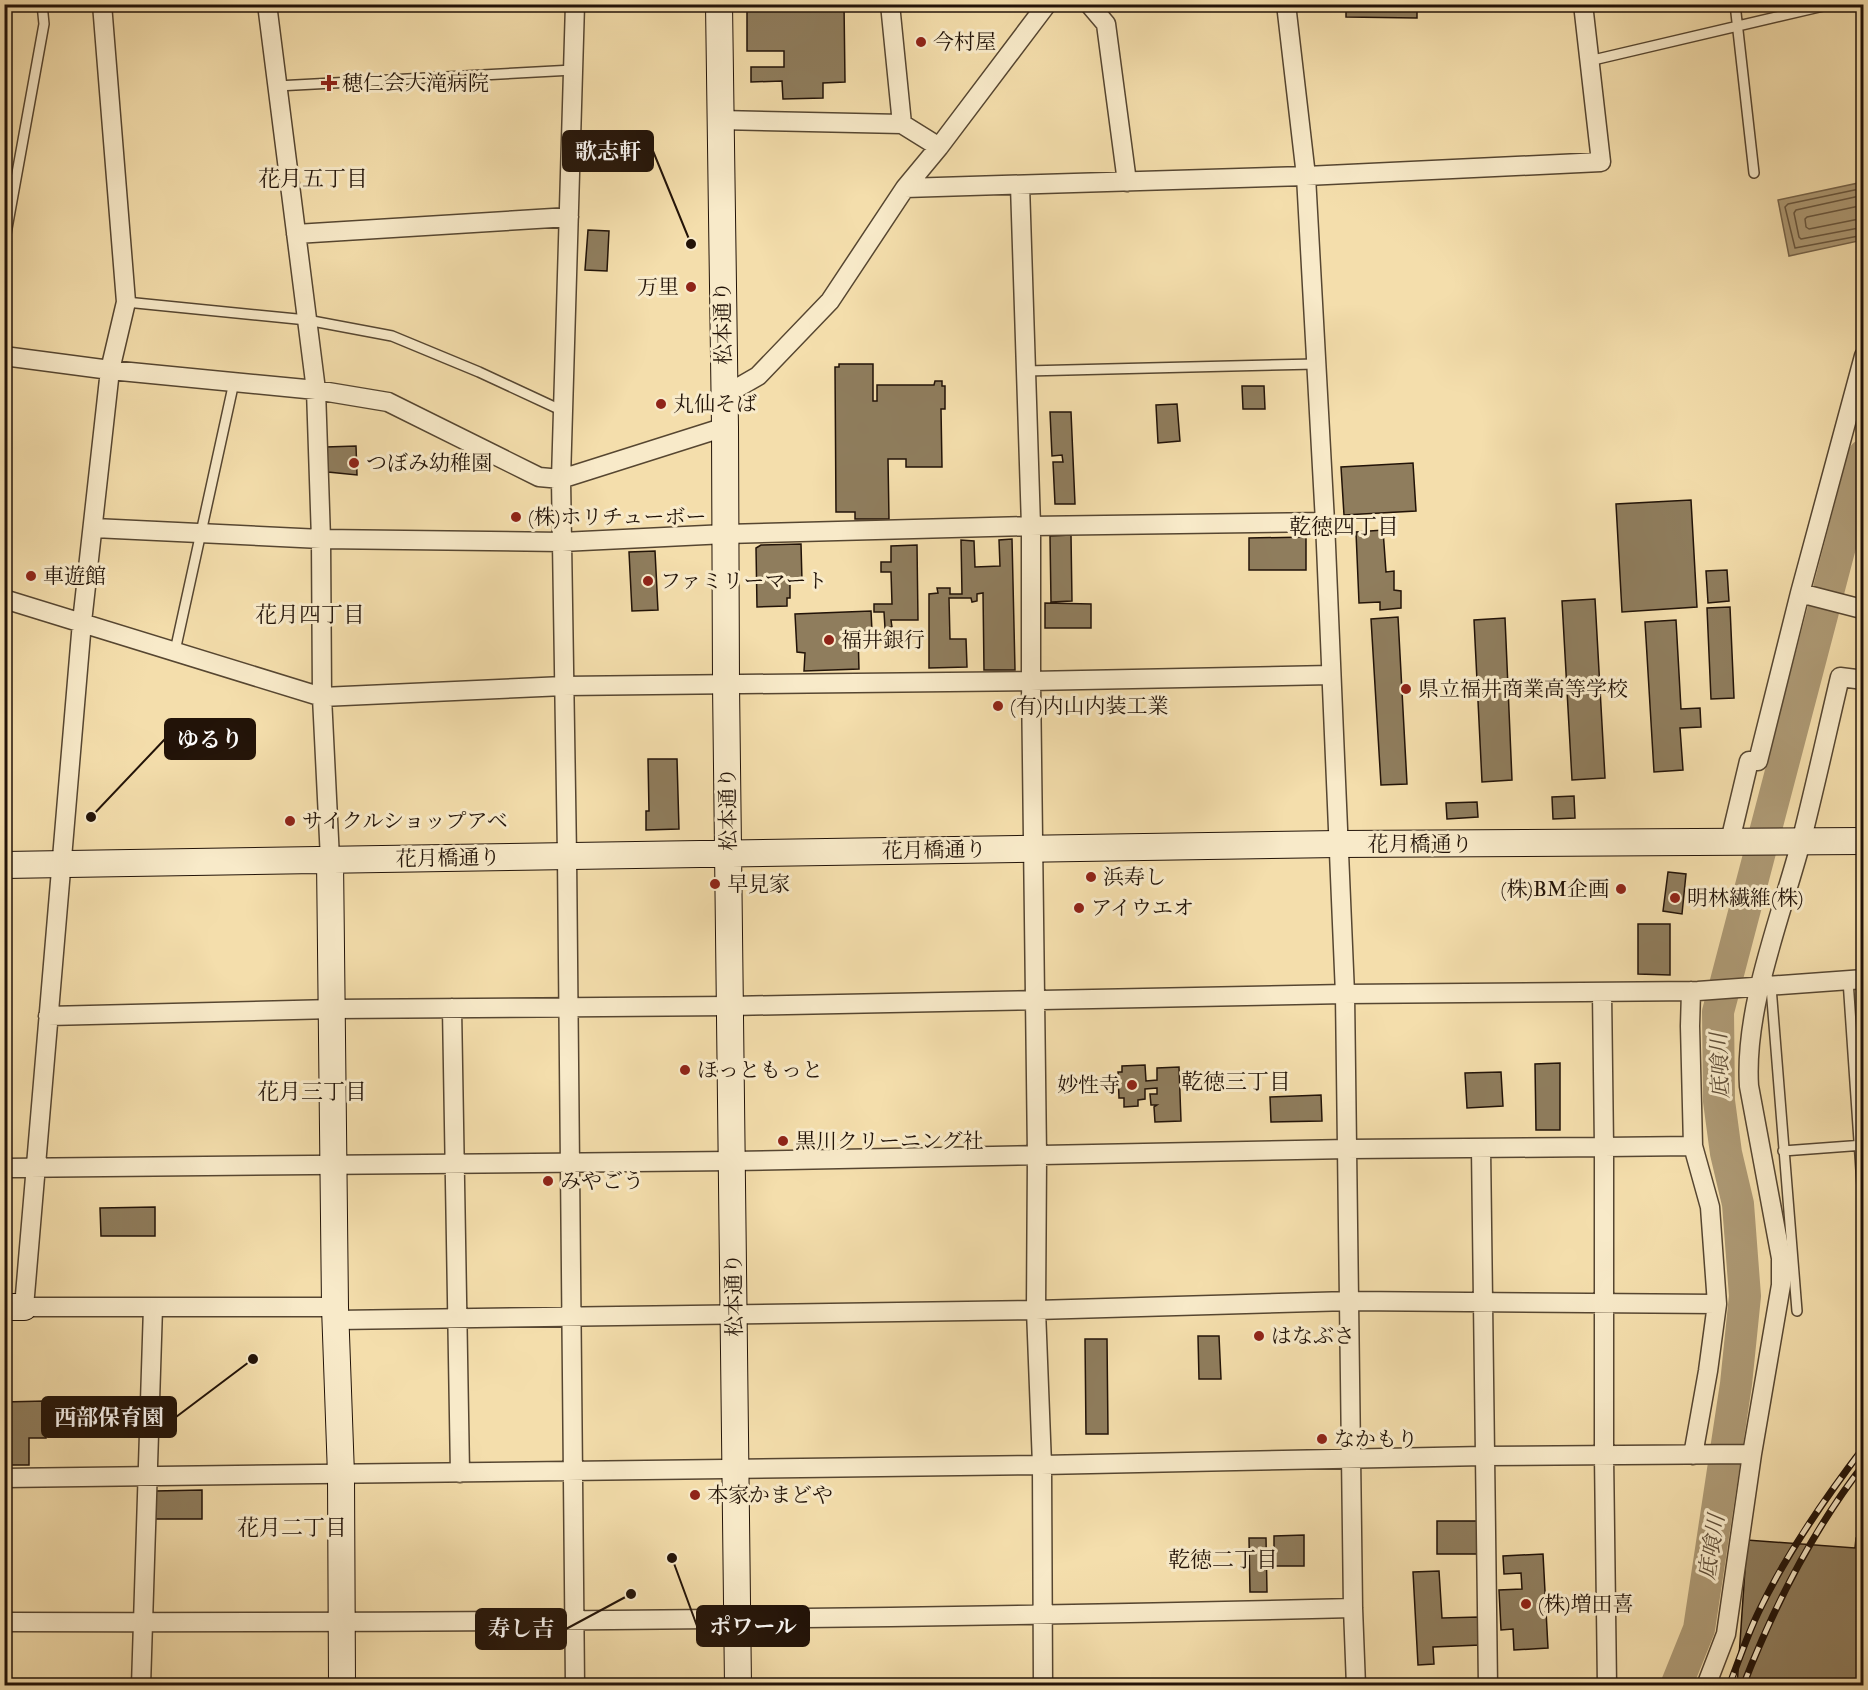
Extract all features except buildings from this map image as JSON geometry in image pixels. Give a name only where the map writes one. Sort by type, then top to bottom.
[{"type":"street","points":[[102,4],[126,303],[110,370],[94,528],[81,622],[36,1168],[14,1307],[153,1307],[457,1318],[1036,1310],[1350,1301],[1718,1304]]},
{"type":"street","points":[[267,4],[316,390],[321,539],[322,697],[330,859],[336,1314],[341,1475],[342,1686]]},
{"type":"street","points":[[575,4],[561,479],[575,1686]]},
{"type":"street","name":"松本通り","points":[[718,4],[725,394],[726,683],[738,1686]]},
{"type":"street","points":[[890,4],[902,124]]},
{"type":"street","points":[[725,394],[758,376],[830,301],[905,188],[939,147],[1047,4]]},
{"type":"street","points":[[1089,4],[1106,24],[1127,182]]},
{"type":"street","points":[[1286,4],[1306,176],[1339,844],[1345,994],[1356,1686]]},
{"type":"street","points":[[905,188],[1306,176],[1601,162],[1583,4]]},
{"type":"street","points":[[720,120],[902,124],[939,147]]},
{"type":"street","points":[[1020,185],[1032,526],[1036,1310],[1042,1465],[1043,1686]]},
{"type":"street","points":[[296,234],[568,217]]},
{"type":"street","points":[[4,356],[110,370],[316,390],[387,402],[539,477],[561,479],[725,427]]},
{"type":"street","points":[[1737,841],[1749,761],[1758,761],[1863,356]]},
{"type":"street","points":[[94,528],[321,539],[562,542],[726,534],[1032,526],[1324,522]]},
{"type":"street","points":[[1800,593],[1863,610]]},
{"type":"street","points":[[4,599],[322,697],[564,686],[1331,675]]},
{"type":"street","points":[[1706,1686],[1726,1634],[1752,1454],[1781,1285],[1781,1258],[1749,1086],[1747,1064],[1760,988],[1840,677],[1863,680]]},
{"type":"street","name":"花月橋通り","points":[[4,865],[1339,844],[1863,841]]},
{"type":"street","points":[[48,1016],[333,1009],[731,1006],[1345,994],[1694,991],[1856,980]]},
{"type":"street","points":[[1693,1455],[1718,1304],[1710,1207],[1693,1146],[1690,1026],[1694,991]]},
{"type":"street","points":[[1602,992],[1607,1686]]},
{"type":"street","points":[[452,1008],[460,1473]]},
{"type":"street","points":[[4,1168],[733,1161],[1348,1149],[1693,1146]]},
{"type":"street","points":[[1481,1148],[1488,1686]]},
{"type":"street","points":[[141,1686],[153,1307]]},
{"type":"street","points":[[4,1478],[1752,1454]]},
{"type":"street","points":[[4,1622],[574,1622],[1042,1616],[1353,1608]]},
{"type":"lane","points":[[4,245],[44,24],[42,4]]},
{"type":"lane","points":[[1735,4],[1754,173]]},
{"type":"lane","points":[[1589,61],[1832,4]]},
{"type":"lane","points":[[277,86],[573,70]]},
{"type":"lane","points":[[126,303],[307,320],[392,336],[479,372],[563,411]]},
{"type":"lane","points":[[1026,371],[1316,364]]},
{"type":"lane","points":[[175,651],[234,382]]},
{"type":"lane","points":[[1856,980],[1863,1214]]},
{"type":"lane","points":[[1760,988],[1783,1151],[1797,1311]]},
{"type":"lane","points":[[1783,1151],[1861,1145]]},
{"type":"water","points":[[1863,182],[1863,240],[1789,256],[1778,200]]},
{"type":"waterway","name":"底喰川","points":[[1676,1686],[1699,1629],[1736,1384],[1745,1296],[1738,1204],[1726,1153],[1719,1101],[1718,1012],[1864,455]]},
{"type":"railway","points":[[1729,1686],[1771,1587],[1821,1505],[1864,1447]]},
{"type":"railway","points":[[1743,1686],[1781,1598],[1796,1570],[1845,1489],[1864,1464]]},
{"type":"place","name":"今村屋","points":[[921,42]]},
{"type":"place","name":"穂仁会大滝病院","points":[[329,83]]},
{"type":"place","name":"歌志軒","points":[[691,244]]},
{"type":"place","name":"万里","points":[[691,287]]},
{"type":"place","name":"丸仙そば","points":[[661,404]]},
{"type":"place","name":"つぼみ幼稚園","points":[[354,463]]},
{"type":"place","name":"(株)ホリチューボー","points":[[516,517]]},
{"type":"place","name":"車遊館","points":[[31,576]]},
{"type":"place","name":"ファミリーマート","points":[[648,581]]},
{"type":"place","name":"福井銀行","points":[[829,640]]},
{"type":"place","name":"県立福井商業高等学校","points":[[1406,689]]},
{"type":"place","name":"(有)内山内装工業","points":[[998,706]]},
{"type":"place","name":"ゆるり","points":[[91,817]]},
{"type":"place","name":"サイクルショップアベ","points":[[290,821]]},
{"type":"place","name":"浜寿し","points":[[1091,877]]},
{"type":"place","name":"早見家","points":[[715,884]]},
{"type":"place","name":"(株)BM企画","points":[[1621,889]]},
{"type":"place","name":"明林繊維(株)","points":[[1675,898]]},
{"type":"place","name":"アイウエオ","points":[[1079,908]]},
{"type":"place","name":"ほっともっと","points":[[685,1070]]},
{"type":"place","name":"妙性寺","points":[[1132,1085]]},
{"type":"place","name":"黒川クリーニング社","points":[[783,1141]]},
{"type":"place","name":"みやごう","points":[[548,1181]]},
{"type":"place","name":"はなぶさ","points":[[1259,1336]]},
{"type":"place","name":"西部保育園","points":[[253,1359]]},
{"type":"place","name":"なかもり","points":[[1322,1439]]},
{"type":"place","name":"本家かまどや","points":[[695,1495]]},
{"type":"place","name":"ポワール","points":[[672,1558]]},
{"type":"place","name":"寿し吉","points":[[631,1594]]},
{"type":"place","name":"(株)増田喜","points":[[1526,1604]]},
{"type":"district","name":"花月五丁目","points":[[313,178]]},
{"type":"district","name":"乾徳四丁目","points":[[1344,526]]},
{"type":"district","name":"花月四丁目","points":[[310,614]]},
{"type":"district","name":"乾徳三丁目","points":[[1236,1081]]},
{"type":"district","name":"花月三丁目","points":[[312,1091]]},
{"type":"district","name":"花月二丁目","points":[[292,1527]]},
{"type":"district","name":"乾徳二丁目","points":[[1223,1559]]}]
